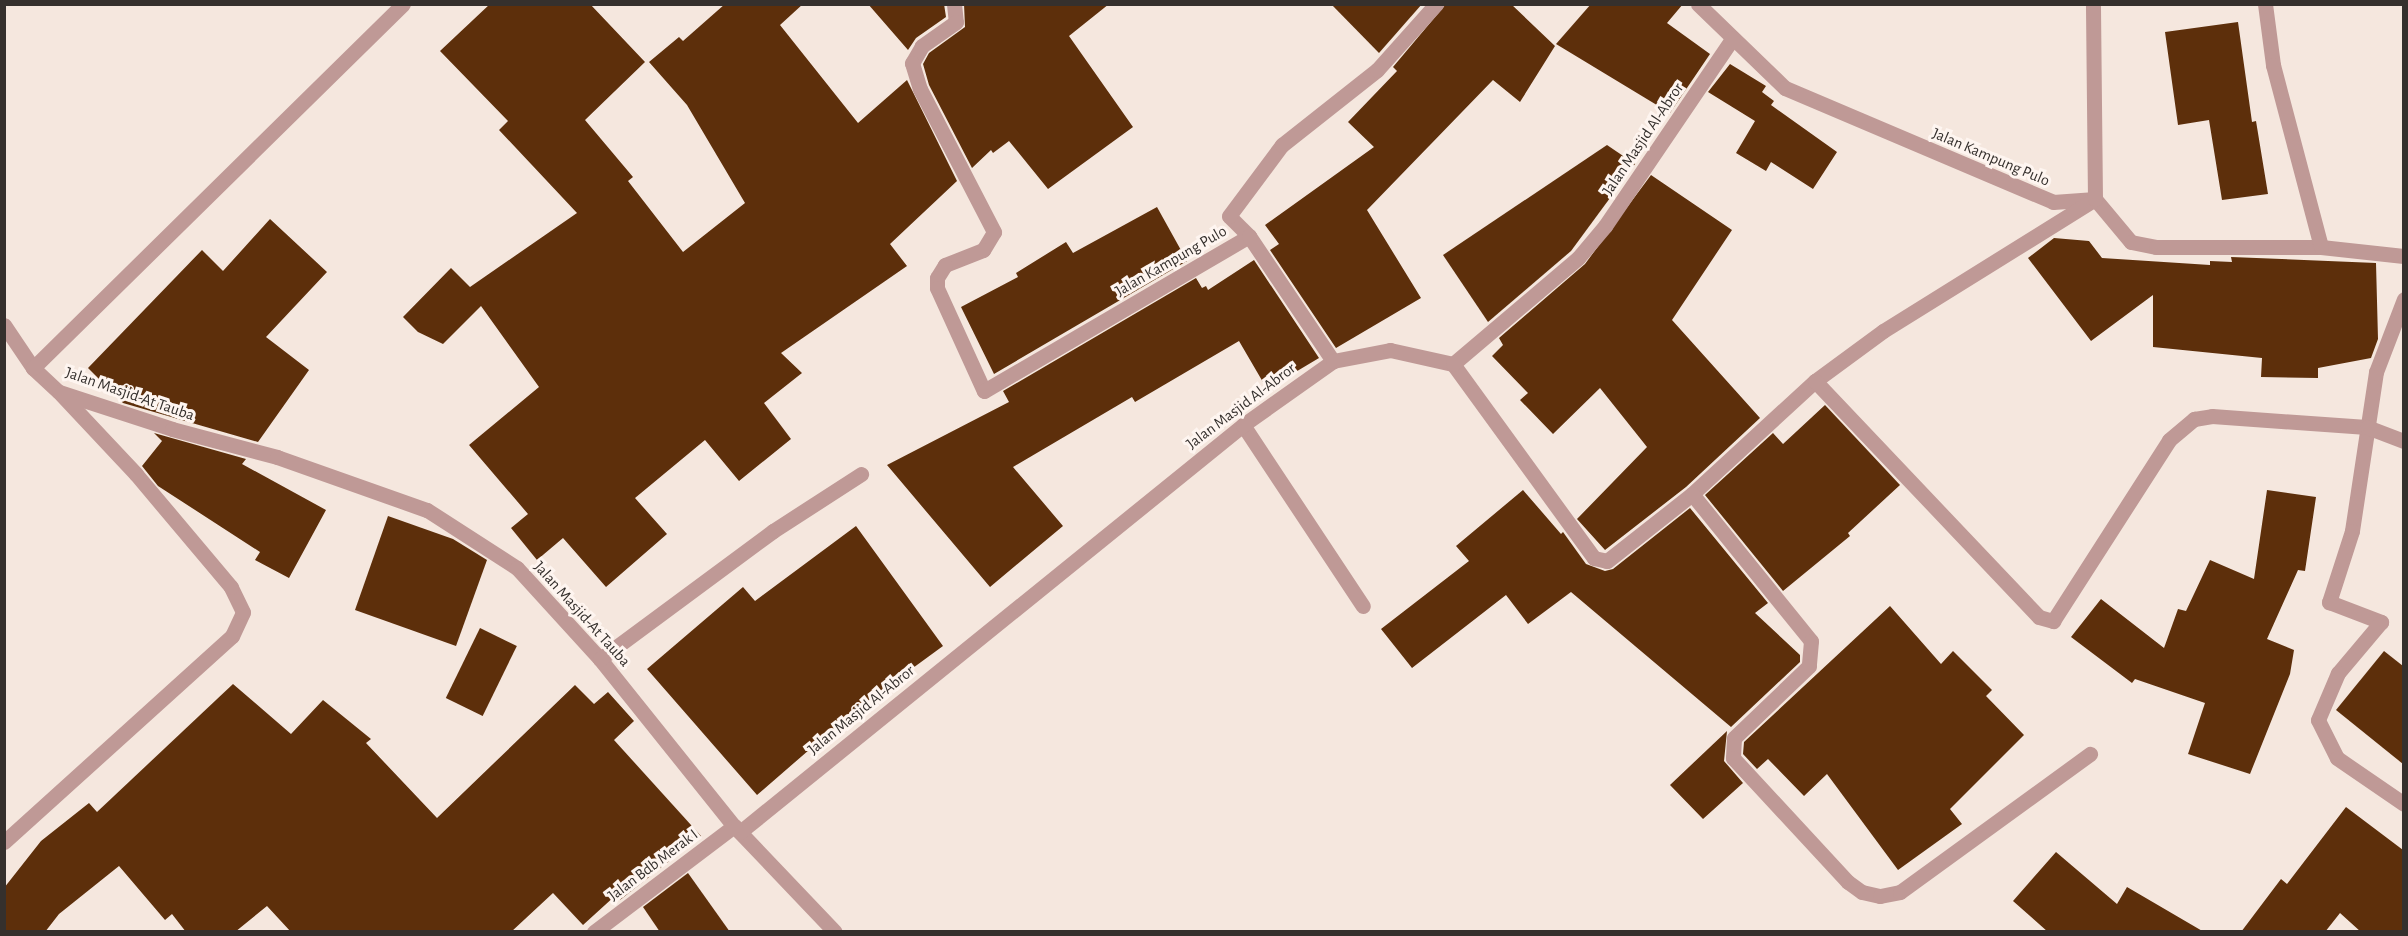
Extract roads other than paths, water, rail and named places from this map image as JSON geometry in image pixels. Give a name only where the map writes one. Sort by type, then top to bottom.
[{"type":"street","points":[[33,368],[403,4]]},
{"type":"street","name":"Jalan Kampung Pulo","points":[[954,4],[956,22],[922,46],[912,63],[920,89],[994,232],[983,250],[945,265],[937,278],[937,288],[984,392],[1250,236],[1229,216],[1282,145],[1377,70],[1436,4]]},
{"type":"street","name":"Jalan Kampung Pulo","points":[[1698,4],[1785,88],[2053,202],[2096,199]]},
{"type":"street","points":[[2093,4],[2096,199],[2131,242],[2156,247],[2321,247],[2403,254]]},
{"type":"street","points":[[2265,4],[2273,65],[2321,247]]},
{"type":"street","name":"Jalan Masjid Al-Abror","points":[[737,829],[1243,425],[1333,361],[1390,350],[1453,364],[1578,258],[1605,226],[1733,38]]},
{"type":"street","points":[[1453,364],[1594,558],[1607,561],[1692,494],[1815,381],[1883,331],[2096,199]]},
{"type":"street","points":[[1250,236],[1333,361]]},
{"type":"street","points":[[2403,299],[2376,372],[2352,531],[2329,602],[2381,622],[2338,673],[2318,720],[2337,758],[2403,804]]},
{"type":"street","name":"Jalan Masjid-At Tauba","points":[[4,325],[33,368],[59,392],[172,429],[278,457],[427,510],[517,568],[600,659],[737,829],[835,932]]},
{"type":"street","points":[[1815,381],[2039,617],[2053,621],[2169,440],[2194,419],[2212,416],[2367,427],[2403,441]]},
{"type":"street","points":[[4,842],[232,636],[243,612],[231,587],[136,474],[59,392]]},
{"type":"street","points":[[1243,425],[1363,606]]},
{"type":"street","points":[[600,659],[773,531],[861,474]]},
{"type":"street","points":[[1692,494],[1811,641],[1809,666],[1734,738],[1733,758],[1848,882],[1862,892],[1880,896],[1900,892],[2090,754]]},
{"type":"street","name":"Jalan Bdb Merak I","points":[[594,932],[737,829]]}]
